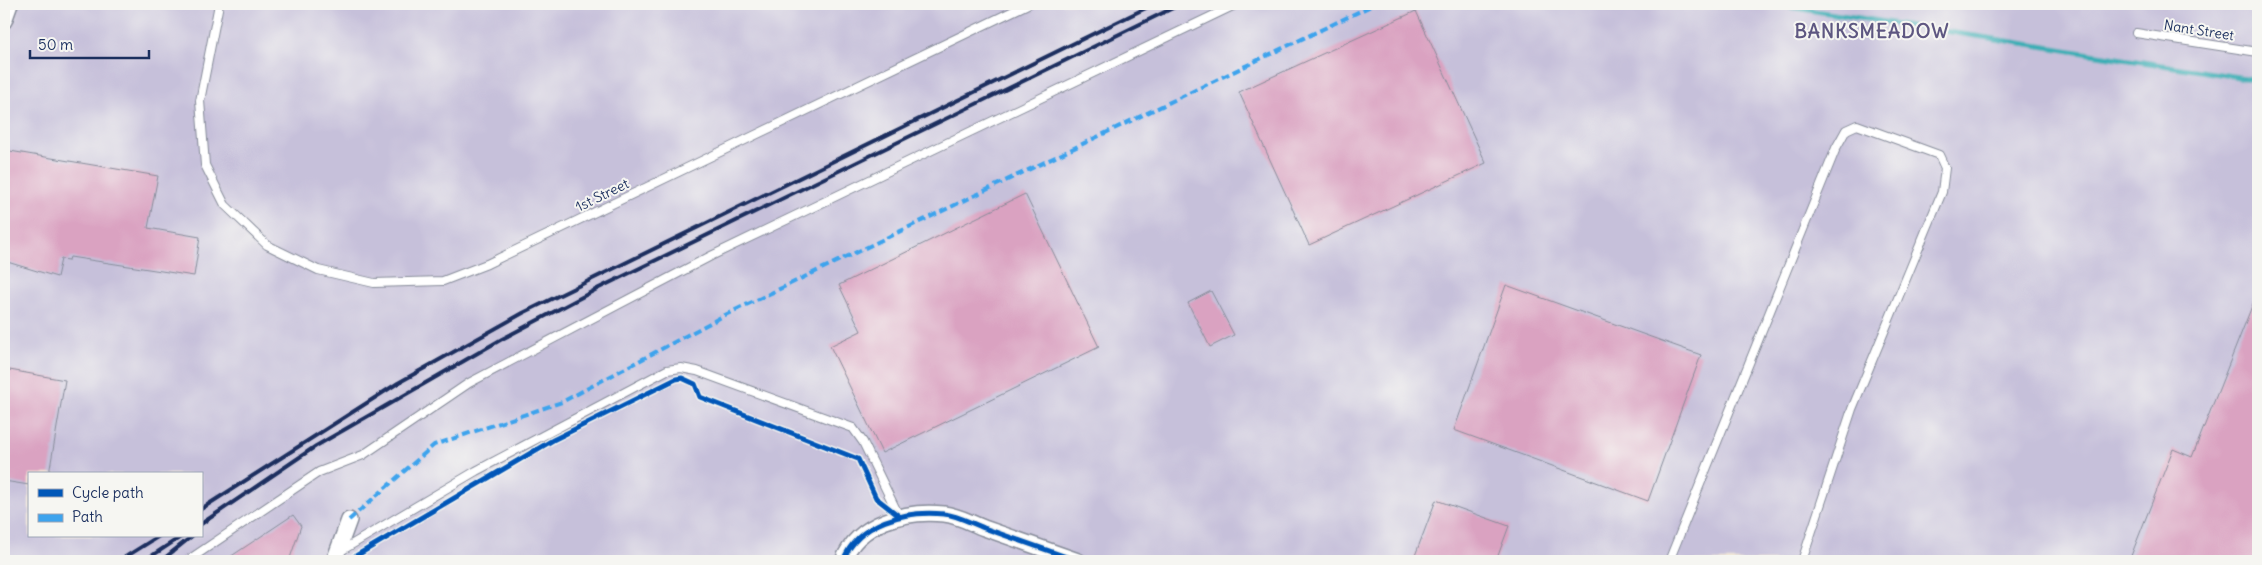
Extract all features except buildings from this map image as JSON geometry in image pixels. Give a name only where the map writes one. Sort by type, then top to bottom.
[{"type":"street","points":[[4,21],[10,4]]},
{"type":"street","points":[[843,561],[860,535],[880,523],[899,516],[945,514],[1078,561]]},
{"type":"street","points":[[336,557],[349,520]]},
{"type":"lane","name":"1st Street","points":[[219,4],[200,101],[205,165],[225,205],[267,245],[318,270],[374,283],[443,281],[487,264],[1028,4]]},
{"type":"lane","points":[[187,561],[319,472],[363,455],[469,382],[711,256],[1237,4]]},
{"type":"lane","name":"Nant Street","points":[[2136,33],[2258,52]]},
{"type":"lane","points":[[1669,561],[1836,148],[1846,130],[1857,125],[1939,155],[1944,168],[1942,192],[1852,409],[1802,561]]},
{"type":"lane","points":[[336,557],[476,471],[667,370],[681,368],[697,371],[853,428],[863,442],[899,516]]},
{"type":"shaded area","points":[[4,4],[2258,4],[2258,561],[4,561]]},
{"type":"waterway","points":[[1770,4],[2258,80]]},
{"type":"railway","points":[[202,508],[398,383],[523,313],[1154,4]]},
{"type":"railway","points":[[202,523],[316,446],[502,339],[599,288],[1181,4]]},
{"type":"railway","points":[[119,561],[156,538]]},
{"type":"railway","points":[[144,561],[179,538]]},
{"type":"railway","points":[[161,561],[190,538]]},
{"type":"marked path","points":[[349,520],[434,445],[562,402],[723,316],[1375,4]]},
{"type":"cycle path","points":[[353,561],[354,557],[553,440],[676,379],[682,378],[695,384],[700,397],[858,459],[876,498],[899,516]]},
{"type":"cycle path","points":[[843,561],[850,548],[872,528],[885,521],[899,517],[929,513],[954,516],[1078,561]]},
{"type":"district","name":"BANKSMEADOW","points":[[1872,31]]}]
